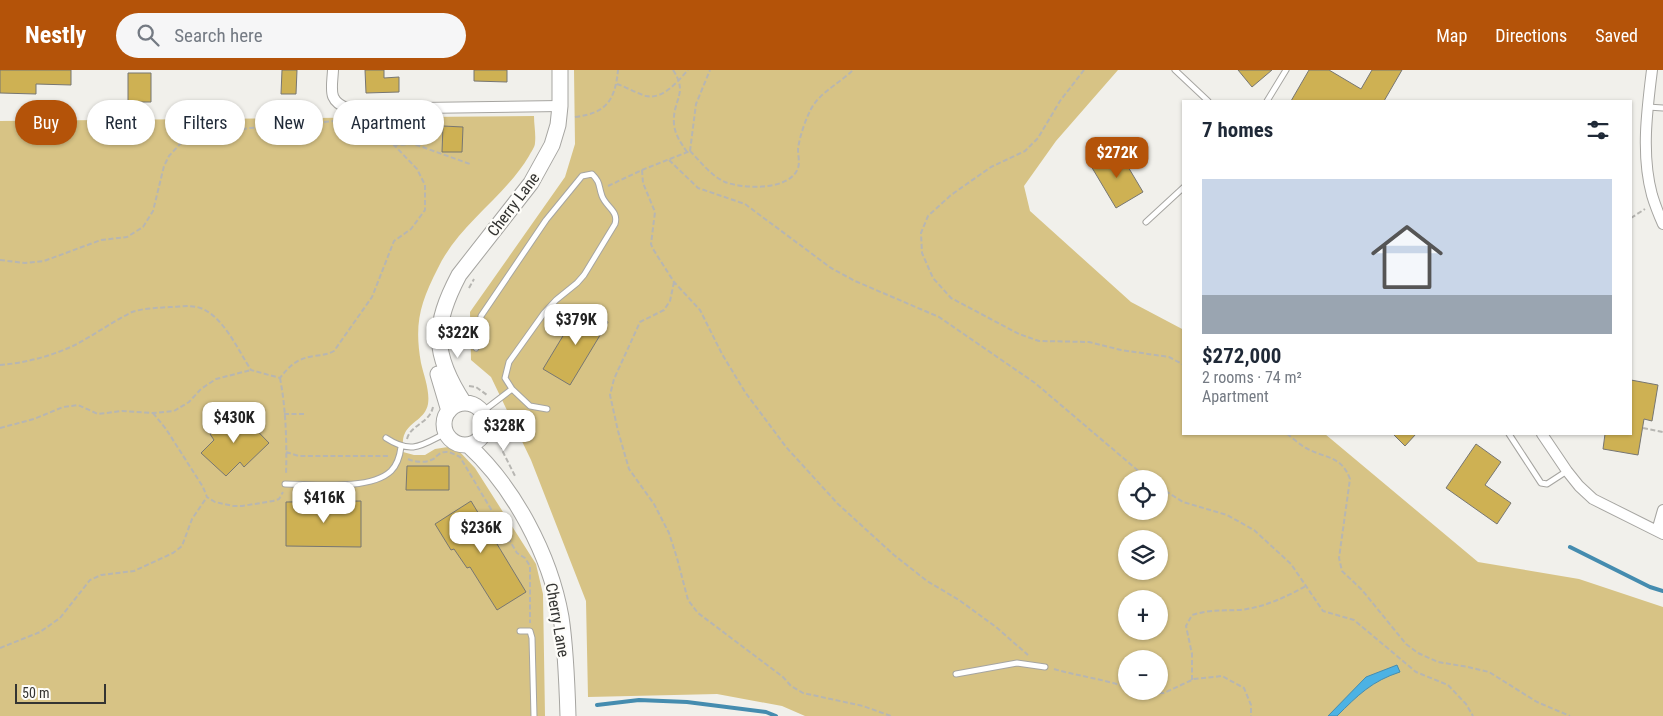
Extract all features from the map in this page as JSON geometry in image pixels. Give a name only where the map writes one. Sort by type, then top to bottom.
[{"type":"street","points":[[333,70],[332,91],[334,100],[349,109],[560,106]]},
{"type":"street","name":"Cherry Lane","points":[[449,411],[435,358],[434,346],[440,322],[451,291],[460,275],[520,198],[542,166],[552,145],[558,125],[560,70]]},
{"type":"street","points":[[1652,70],[1646,133],[1648,171],[1651,194],[1663,224]]},
{"type":"street","name":"Cherry Lane","points":[[440,322],[440,347],[444,368],[464,403]]},
{"type":"street","points":[[464,403],[478,407],[486,424],[482,437],[473,444],[468,445],[455,442],[446,433],[444,422],[453,407],[464,403]]},
{"type":"street","points":[[1543,435],[1567,472],[1593,499],[1660,532],[1663,510]]},
{"type":"street","name":"Cherry Lane","points":[[482,437],[498,478]]},
{"type":"street","name":"Cherry Lane","points":[[468,445],[498,478],[528,524],[548,568],[561,616],[566,665],[568,716]]},
{"type":"lane","points":[[1175,70],[1207,100]]},
{"type":"lane","points":[[1267,100],[1286,70]]},
{"type":"lane","points":[[1648,107],[1663,108]]},
{"type":"lane","points":[[476,348],[481,337],[481,316],[546,220],[582,176],[592,174],[599,182],[603,198],[617,218],[615,224],[584,275],[556,300],[509,362],[505,378],[512,389],[530,406],[547,409]]},
{"type":"lane","points":[[1146,222],[1182,189]]},
{"type":"lane","points":[[482,412],[512,389]]},
{"type":"lane","points":[[386,438],[401,447],[407,448],[425,444],[446,433]]},
{"type":"lane","points":[[1510,435],[1541,483],[1547,484],[1567,472]]},
{"type":"lane","points":[[285,484],[362,484],[375,480],[391,471],[400,457],[401,447]]},
{"type":"lane","points":[[520,631],[530,631],[532,638],[534,716]]},
{"type":"lane","points":[[956,674],[1017,663],[1045,667]]},
{"type":"path","points":[[575,117],[587,116],[607,105],[613,96],[617,84],[618,70]]},
{"type":"path","points":[[672,70],[679,80],[681,90],[674,122],[676,134],[688,152],[725,182],[756,188],[777,185],[792,177],[798,168],[798,149],[801,135],[812,108],[824,93],[854,70]]},
{"type":"path","points":[[617,84],[647,96],[654,96],[670,89],[688,70]]},
{"type":"path","points":[[688,152],[696,104],[710,70]]},
{"type":"path","points":[[1084,70],[1060,101],[1038,138],[1025,150],[991,167],[951,195],[928,216],[921,233],[922,253],[933,278],[951,298],[1019,334],[1039,340],[1089,342],[1121,350],[1169,357],[1182,364]]},
{"type":"path","points":[[0,260],[25,263],[44,261],[102,240],[127,237],[143,227],[153,211],[164,166],[169,156],[180,144],[192,136],[250,128],[333,121]]},
{"type":"path","points":[[280,378],[294,362],[311,356],[334,352],[372,297],[394,241],[411,229],[425,210],[425,185],[417,169],[394,145]]},
{"type":"path","points":[[417,145],[470,164]]},
{"type":"path","points":[[601,189],[688,152]]},
{"type":"path","points":[[669,160],[698,188],[745,204],[831,268],[855,281],[939,317],[1035,383],[1137,470]]},
{"type":"path","points":[[642,170],[643,183],[654,212],[652,249],[674,282],[700,310],[722,354],[764,419],[786,447],[838,504],[901,560],[988,621],[1023,652],[1045,667],[1118,685]]},
{"type":"path","points":[[1632,217],[1645,209]]},
{"type":"path","points":[[466,294],[479,273]]},
{"type":"path","points":[[674,282],[670,301],[664,310],[640,322],[614,379],[610,395],[629,469],[654,504],[669,533],[688,600],[698,613],[803,694],[863,706],[891,716]]},
{"type":"path","points":[[0,365],[60,352],[132,312],[142,309],[187,306],[198,307],[207,311],[222,324],[251,370]]},
{"type":"path","points":[[0,428],[34,419],[63,407],[78,405],[98,414],[122,411],[153,413],[174,411],[189,402],[201,389],[216,378],[251,370],[280,378]]},
{"type":"path","points":[[153,413],[166,430],[207,496],[215,502],[242,506],[273,501],[279,499],[285,490],[286,452],[283,392],[280,378]]},
{"type":"path","points":[[466,385],[476,387],[487,395]]},
{"type":"path","points":[[407,439],[414,428],[427,420],[433,405]]},
{"type":"path","points":[[284,414],[306,414]]},
{"type":"path","points":[[1643,428],[1663,432]]},
{"type":"path","points":[[1288,435],[1306,448],[1330,457],[1346,468],[1350,479],[1339,558],[1342,571],[1362,590],[1406,644],[1418,653],[1438,662],[1489,672],[1537,702],[1570,716]]},
{"type":"path","points":[[286,452],[299,456],[395,456]]},
{"type":"path","points":[[408,458],[413,461],[430,461],[439,454],[446,452],[460,457],[517,553],[528,561],[530,566],[530,631]]},
{"type":"path","points":[[1168,493],[1183,502],[1227,515],[1254,530],[1291,564],[1323,611],[1354,620],[1416,672],[1448,685],[1466,704],[1473,716]]},
{"type":"path","points":[[0,648],[40,632],[60,618],[90,580],[101,576],[134,571],[173,553],[182,546],[192,519],[207,496]]},
{"type":"path","points":[[1192,680],[1192,654],[1186,626],[1192,615],[1209,610],[1241,610],[1272,603],[1306,586]]},
{"type":"path","points":[[1168,691],[1192,680],[1222,676],[1244,688],[1252,705],[1252,716]]},
{"type":"shaded area","points":[[574,70],[1118,70],[1056,141],[1024,186],[1030,211],[1131,302],[1182,329],[1182,435],[1326,435],[1478,562],[1579,579],[1663,607],[1663,716],[805,716],[782,706],[717,694],[588,697],[586,601],[531,460],[491,377],[471,360],[470,312],[565,177],[575,144]]},
{"type":"shaded area","points":[[534,116],[535,145],[519,171],[469,224],[447,252],[427,292],[420,314],[418,337],[428,404],[421,417],[405,433],[403,437],[403,452],[425,455],[435,449],[448,447],[459,451],[475,468],[536,564],[543,594],[545,716],[0,716],[0,121],[15,121],[15,145],[77,145],[77,120],[87,120],[87,145],[155,145],[155,120],[165,119],[165,145],[245,145],[245,119],[255,119],[255,145],[323,145],[323,118],[333,118],[333,145],[444,145],[444,117]]},
{"type":"water","points":[[1397,665],[1400,672],[1373,684],[1337,716],[1328,716],[1366,677]]},
{"type":"building","points":[[0,70],[71,70],[71,85],[36,84],[36,94],[0,93]]},
{"type":"building","points":[[282,70],[297,70],[296,94],[281,94]]},
{"type":"building","points":[[365,70],[384,70],[384,78],[399,77],[399,92],[366,93]]},
{"type":"building","points":[[474,70],[507,70],[507,82],[474,81]]},
{"type":"building","points":[[1238,70],[1272,70],[1252,87]]},
{"type":"building","points":[[1309,70],[1329,70],[1361,89],[1372,70],[1402,70],[1385,100],[1292,100]]},
{"type":"building","points":[[128,73],[151,73],[151,100],[128,100]]},
{"type":"building","points":[[444,126],[463,127],[462,152],[442,152]]},
{"type":"building","points":[[1118,150],[1143,192],[1116,208],[1091,166]]},
{"type":"building","points":[[581,306],[608,322],[570,385],[543,369]]},
{"type":"building","points":[[1632,380],[1658,385],[1652,421],[1644,419],[1638,455],[1603,449],[1605,435],[1632,435]]},
{"type":"building","points":[[236,409],[269,443],[244,467],[240,462],[226,476],[201,453],[214,440],[210,434]]},
{"type":"building","points":[[1394,435],[1415,435],[1405,446]]},
{"type":"building","points":[[1476,444],[1501,462],[1485,485],[1511,503],[1497,524],[1446,488]]},
{"type":"building","points":[[407,466],[449,466],[449,490],[406,490]]},
{"type":"building","points":[[361,501],[361,547],[286,546],[286,502]]},
{"type":"building","points":[[471,501],[526,592],[497,610],[470,567],[467,568],[454,549],[451,550],[435,524]]},
{"type":"waterway","points":[[1570,547],[1650,587],[1663,591]]},
{"type":"waterway","points":[[597,705],[639,700],[687,702],[766,712],[776,716]]}]
